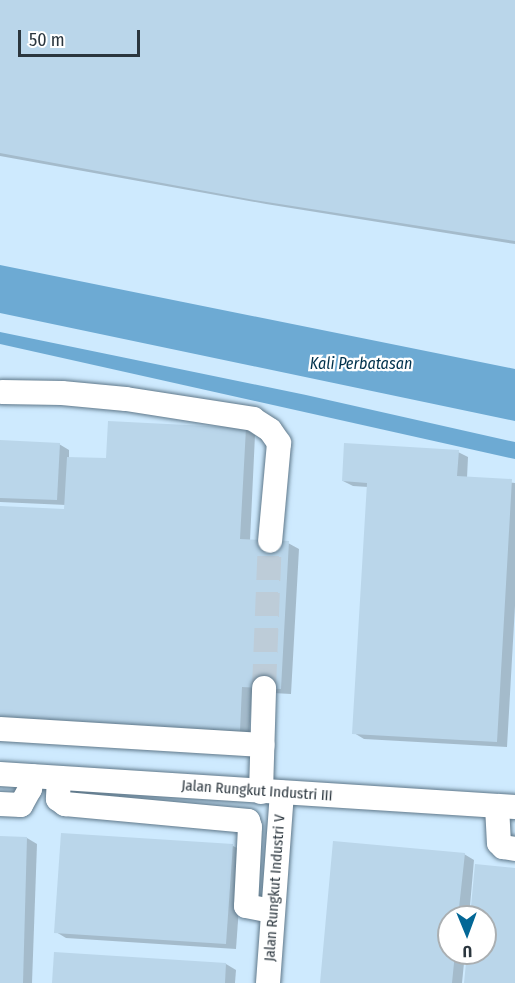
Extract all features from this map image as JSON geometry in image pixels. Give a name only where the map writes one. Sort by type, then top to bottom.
[{"type":"street","points":[[2,392],[62,393],[126,399],[253,420],[270,430],[279,443],[270,541]]},
{"type":"street","name":"Jalan Rungkut Industri V","points":[[264,688],[263,745],[271,793],[272,911],[268,983]]},
{"type":"street","points":[[0,729],[263,745]]},
{"type":"street","name":"Jalan Rungkut Industri III","points":[[0,774],[271,793],[506,806]]},
{"type":"street","points":[[0,804],[21,805],[28,795],[32,776]]},
{"type":"street","points":[[59,778],[58,799],[65,804],[248,821],[250,827],[246,906],[272,911]]},
{"type":"street","points":[[506,806],[499,843],[503,847],[515,849]]},
{"type":"shaded area","points":[[0,0],[515,0],[515,983],[0,983]]},
{"type":"water","name":"Kali Perbatasan","points":[[0,265],[515,369],[515,421],[0,313]]},
{"type":"water","name":"Kali Perbatasan","points":[[0,332],[306,395],[515,442],[515,459],[0,344]]},
{"type":"building","points":[[0,0],[515,0],[515,241],[254,200],[0,153]]},
{"type":"building","points":[[108,421],[246,428],[240,539],[289,541],[281,689],[242,687],[240,731],[0,719],[0,506],[64,509],[67,457],[106,458]]},
{"type":"building","points":[[0,440],[60,443],[57,500],[0,498]]},
{"type":"building","points":[[344,443],[459,450],[457,476],[512,479],[497,742],[352,734],[367,483],[342,481]]},
{"type":"building","points":[[61,833],[233,844],[226,944],[54,933]]},
{"type":"building","points":[[0,836],[27,837],[23,983],[0,983]]},
{"type":"building","points":[[333,841],[465,853],[459,905],[437,905],[437,965],[454,965],[452,983],[320,983]]},
{"type":"building","points":[[475,864],[515,868],[515,983],[464,983],[466,965],[497,965],[497,905],[471,905]]},
{"type":"building","points":[[54,952],[226,963],[225,983],[52,983]]},
{"type":"tunnel","points":[[264,688],[270,541]]}]
